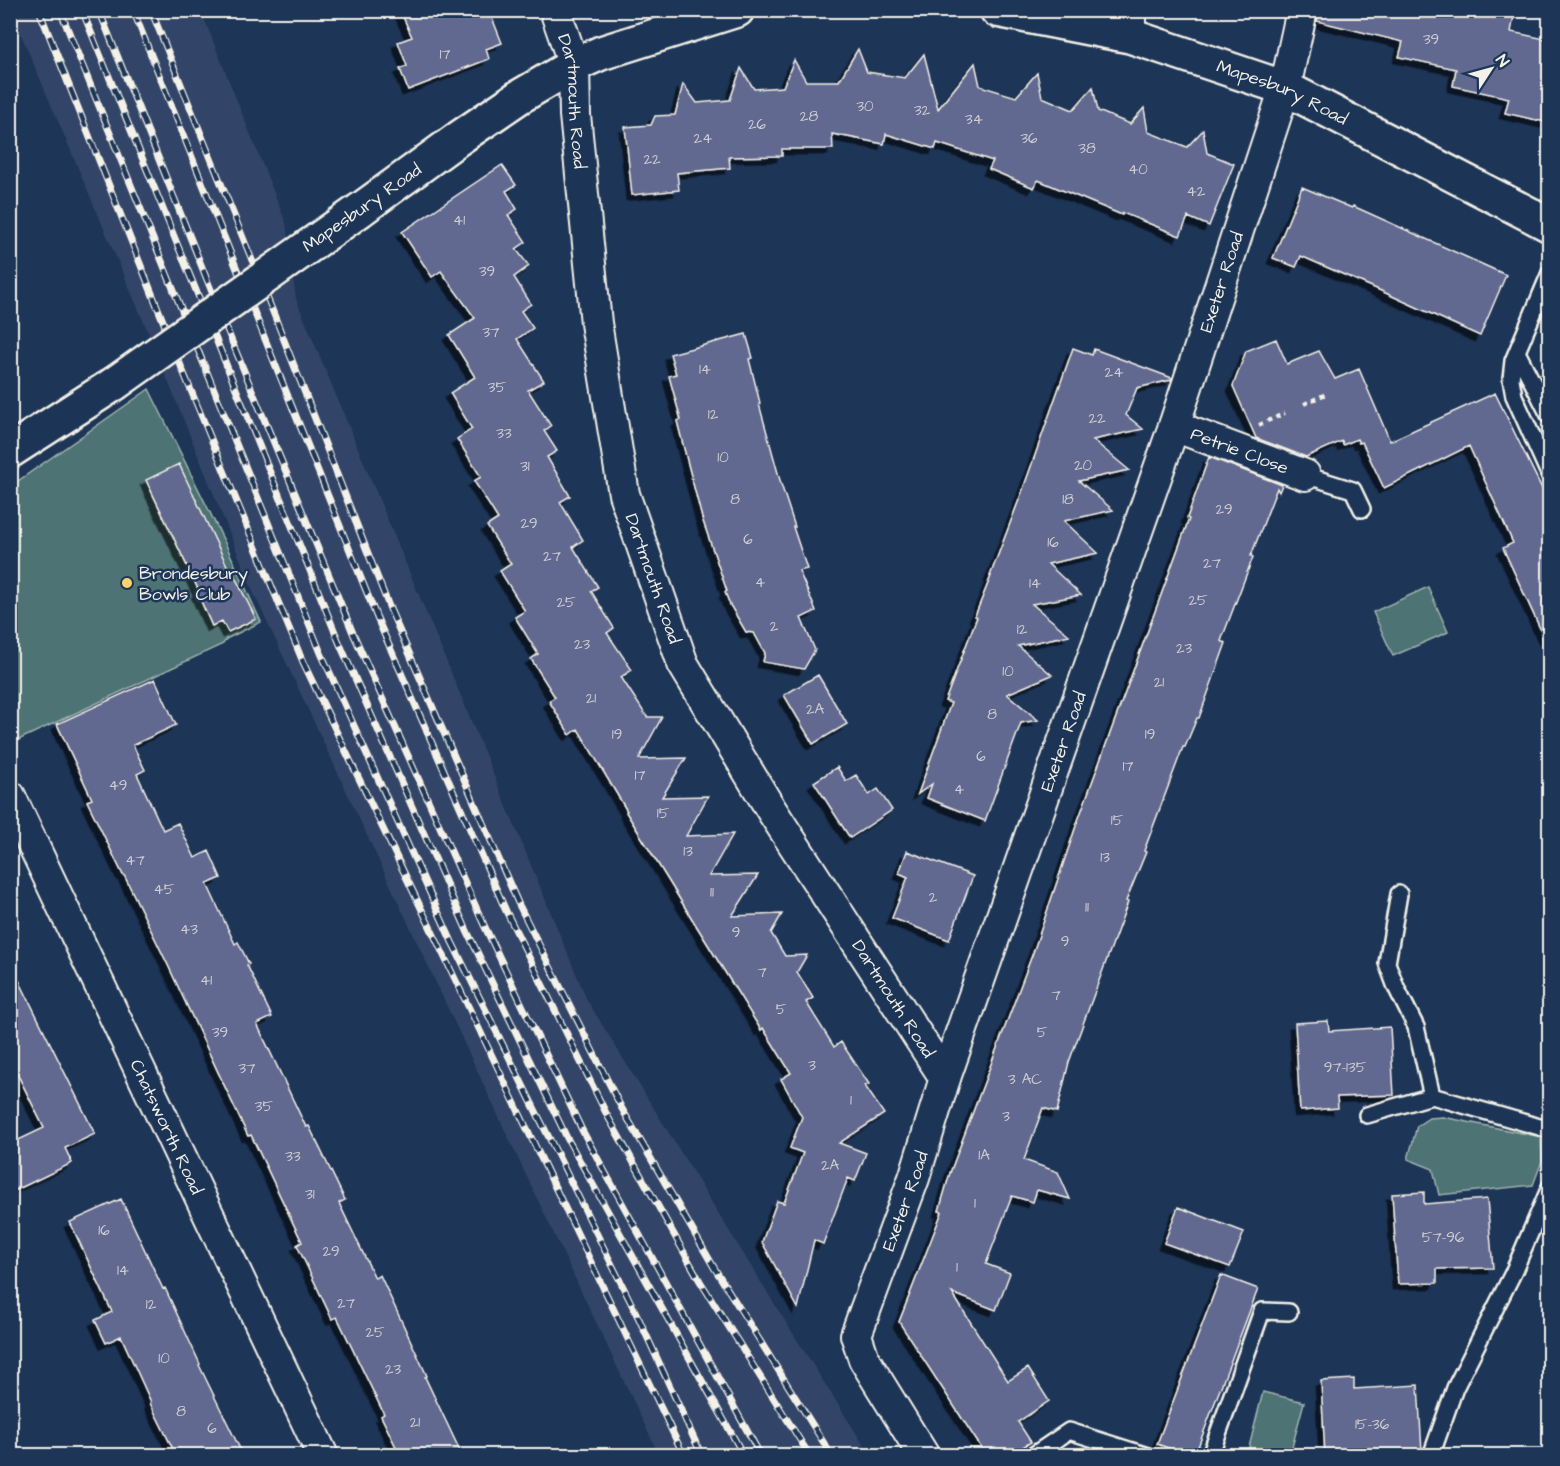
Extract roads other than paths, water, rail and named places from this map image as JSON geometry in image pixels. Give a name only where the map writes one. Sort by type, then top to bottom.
[{"type":"street","name":"Dartmouth Road","points":[[555,10],[574,65],[575,115],[596,323],[624,494],[683,664],[772,811],[945,1078]]},
{"type":"street","name":"Mapesbury Road","points":[[10,451],[114,384],[510,103],[574,65],[601,53],[737,10]]},
{"type":"street","name":"Mapesbury Road","points":[[997,10],[1130,23],[1285,88],[1550,225]]},
{"type":"street","name":"Exeter Road","points":[[924,1455],[864,1359],[856,1335],[914,1178],[945,1078],[1174,426],[1285,88],[1302,10]]},
{"type":"street","name":"Petrie Close","points":[[1174,426],[1305,475]]},
{"type":"street","name":"Chatsworth Road","points":[[10,796],[323,1455]]},
{"type":"lane","points":[[1550,273],[1511,370],[1512,388],[1550,476]]},
{"type":"lane","points":[[1517,352],[1550,417]]},
{"type":"lane","points":[[1305,475],[1353,490],[1362,509]]},
{"type":"lane","points":[[1399,894],[1387,963],[1416,1027],[1432,1096]]},
{"type":"lane","points":[[1367,1115],[1432,1096],[1550,1130]]},
{"type":"lane","points":[[1431,1455],[1455,1388],[1513,1273],[1550,1187]]},
{"type":"lane","points":[[1210,1455],[1262,1311],[1288,1312]]},
{"type":"lane","points":[[1032,1455],[1069,1431],[1148,1455]]},
{"type":"railway","points":[[39,10],[183,371],[303,662],[684,1456]]},
{"type":"railway","points":[[60,10],[321,653],[452,942],[639,1319],[702,1456]]},
{"type":"railway","points":[[82,10],[339,642],[468,933],[567,1138],[744,1456]]},
{"type":"railway","points":[[99,10],[230,337],[353,633],[484,925],[582,1130],[761,1456]]},
{"type":"railway","points":[[133,10],[377,618],[506,911],[607,1115],[700,1281],[810,1456]]},
{"type":"railway","points":[[151,10],[390,609],[518,903],[621,1107],[715,1269],[832,1456]]},
{"type":"place","name":"Brondesbury Bowls Club","points":[[127,583]]}]
